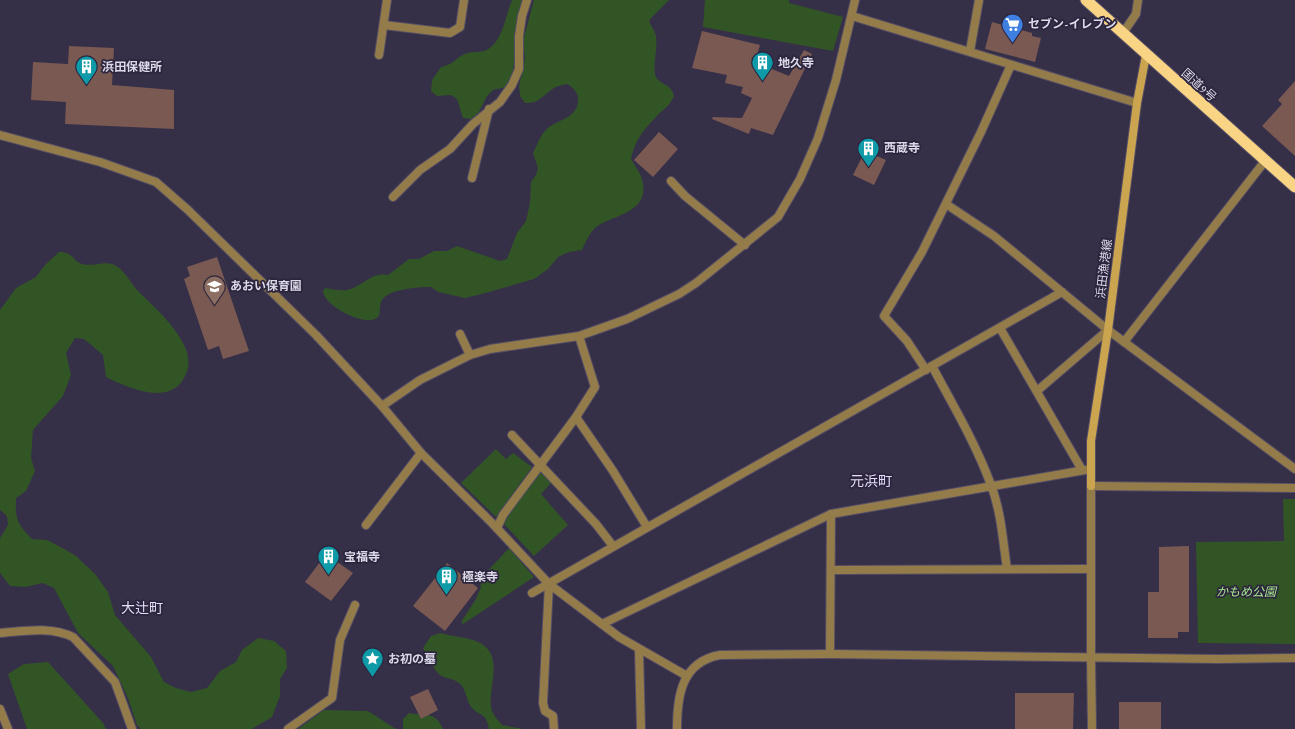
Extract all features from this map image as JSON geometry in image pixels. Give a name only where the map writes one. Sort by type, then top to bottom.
[{"type":"highway","name":"国道9号","points":[[1086,0],[1295,188]]},
{"type":"main road","name":"浜田漁港線","points":[[1091,486],[1087,469],[1108,330],[1137,103],[1146,55]]},
{"type":"street","points":[[379,55],[387,0]]},
{"type":"street","points":[[384,25],[450,33],[460,27],[464,0]]},
{"type":"street","points":[[393,197],[420,170],[450,149],[490,108],[500,102],[512,85],[519,69],[519,36],[522,16],[527,0]]},
{"type":"street","points":[[382,406],[420,380],[470,355],[490,349],[579,336],[627,319],[679,294],[712,271],[778,217],[800,179],[818,138],[836,80],[855,0]]},
{"type":"street","points":[[970,51],[978,0]]},
{"type":"street","points":[[1123,33],[1136,14],[1138,0]]},
{"type":"street","points":[[852,16],[1137,103]]},
{"type":"street","points":[[1007,569],[1001,526],[991,485],[962,423],[929,368],[884,316],[922,252],[981,132],[1010,65]]},
{"type":"street","points":[[472,178],[490,108]]},
{"type":"street","points":[[0,135],[100,162],[156,182],[188,210],[316,335],[382,406],[421,453],[497,528],[549,584],[639,650],[687,676]]},
{"type":"street","points":[[1124,342],[1265,161]]},
{"type":"street","points":[[671,181],[685,196],[745,245]]},
{"type":"street","points":[[946,204],[994,236],[1108,330],[1295,469]]},
{"type":"street","points":[[532,593],[1062,292]]},
{"type":"street","points":[[602,624],[831,514],[1087,469],[1037,391],[1000,328]]},
{"type":"street","points":[[1037,391],[1108,330]]},
{"type":"street","points":[[460,334],[470,355]]},
{"type":"street","points":[[497,528],[503,515],[576,417],[595,387],[579,336]]},
{"type":"street","points":[[576,417],[613,471],[647,527]]},
{"type":"street","points":[[512,435],[596,524],[613,546]]},
{"type":"street","points":[[366,525],[421,453]]},
{"type":"street","points":[[1092,729],[1090,569],[1091,486],[1295,488]]},
{"type":"street","points":[[830,654],[831,514]]},
{"type":"street","points":[[831,570],[1090,569]]},
{"type":"street","points":[[549,584],[543,703],[545,711],[553,716],[554,729]]},
{"type":"street","points":[[288,729],[332,698],[340,640],[354,605]]},
{"type":"street","points":[[0,633],[38,630],[65,633],[73,637],[116,682],[132,729]]},
{"type":"street","points":[[639,650],[641,729]]},
{"type":"street","points":[[677,729],[679,698],[681,688],[687,676],[705,660],[720,655],[830,654],[1091,658],[1295,658]]},
{"type":"street","points":[[0,709],[8,729]]},
{"type":"green space","points":[[512,0],[524,0],[512,76],[506,87],[493,90],[487,96],[479,112],[471,119],[463,118],[457,99],[451,95],[437,96],[431,91],[432,80],[441,67],[467,53],[482,52],[495,42],[502,29]]},
{"type":"green space","points":[[534,0],[669,0],[649,21],[656,36],[656,78],[670,88],[674,96],[668,106],[643,131],[637,141],[631,158],[642,179],[644,190],[642,198],[631,210],[596,227],[589,236],[582,250],[569,252],[558,257],[548,269],[534,279],[465,298],[438,292],[431,287],[412,288],[397,291],[386,296],[381,302],[379,316],[375,319],[362,319],[344,313],[330,303],[325,297],[323,291],[325,288],[347,290],[376,276],[388,275],[409,259],[419,259],[434,251],[447,251],[457,246],[500,261],[507,259],[517,233],[526,221],[530,203],[531,182],[536,175],[538,168],[533,153],[543,133],[549,127],[570,116],[577,107],[578,101],[575,91],[567,84],[555,87],[534,102],[525,103],[520,96],[519,86],[525,58],[523,41]]},
{"type":"green space","points":[[705,0],[789,0],[789,3],[843,17],[833,51],[703,27]]},
{"type":"green space","points":[[59,252],[68,253],[76,261],[82,264],[90,265],[109,263],[120,268],[137,290],[163,316],[180,337],[188,356],[188,367],[186,374],[179,384],[171,390],[160,393],[137,390],[106,377],[103,355],[84,339],[75,338],[66,353],[71,375],[63,396],[33,430],[31,458],[35,471],[26,491],[16,498],[18,521],[32,539],[47,540],[66,550],[76,556],[95,574],[108,592],[115,615],[151,657],[164,682],[176,688],[191,692],[207,688],[220,671],[236,662],[242,650],[258,638],[274,641],[286,651],[287,668],[280,679],[280,696],[272,717],[252,729],[141,729],[137,725],[128,698],[113,666],[78,633],[54,588],[43,583],[25,587],[10,586],[0,573],[0,538],[8,525],[7,516],[0,510],[0,310],[16,288],[36,277],[45,265]]},
{"type":"green space","points":[[496,449],[506,459],[513,453],[532,467],[496,517],[461,483]]},
{"type":"green space","points":[[540,470],[551,483],[541,494],[568,525],[534,556],[504,524],[507,516]]},
{"type":"green space","name":"かもめ公園","points":[[1283,499],[1295,499],[1295,644],[1198,643],[1196,542],[1284,541]]},
{"type":"green space","points":[[509,548],[534,577],[463,624],[461,622],[476,599],[481,587],[479,580]]},
{"type":"green space","points":[[440,633],[473,640],[484,646],[491,654],[494,673],[491,694],[493,713],[502,725],[523,729],[489,729],[485,717],[471,706],[462,686],[457,681],[443,677],[437,672],[423,648],[431,636]]},
{"type":"green space","points":[[48,662],[103,723],[106,729],[27,729],[8,674],[24,664]]},
{"type":"green space","points":[[324,710],[368,711],[396,729],[298,729]]},
{"type":"green space","points":[[409,713],[429,715],[437,719],[443,729],[403,729],[403,719]]},
{"type":"building","name":"セブン-イレブン","points":[[992,22],[1032,33],[1032,36],[1041,38],[1035,62],[985,49]]},
{"type":"building","name":"地久寺","points":[[702,31],[760,45],[755,62],[789,76],[804,50],[812,54],[773,135],[751,128],[749,134],[712,119],[713,117],[742,118],[752,98],[741,93],[743,87],[725,83],[727,75],[692,68]]},
{"type":"building","name":"浜田保健所","points":[[69,46],[114,48],[112,85],[174,90],[174,129],[65,124],[66,102],[31,100],[33,62],[68,64]]},
{"type":"building","points":[[1295,81],[1295,156],[1262,126],[1282,104],[1278,100]]},
{"type":"building","points":[[659,132],[678,149],[653,177],[634,160]]},
{"type":"building","name":"西蔵寺","points":[[865,151],[886,160],[874,185],[853,175]]},
{"type":"building","points":[[217,257],[249,351],[223,359],[219,346],[208,350],[184,279],[190,276],[187,267]]},
{"type":"building","points":[[1189,546],[1189,632],[1178,632],[1178,638],[1148,638],[1148,592],[1159,592],[1159,547]]},
{"type":"building","name":"宝福寺","points":[[326,554],[353,573],[331,601],[305,582]]},
{"type":"building","name":"極楽寺","points":[[447,563],[478,588],[445,631],[413,606]]},
{"type":"building","points":[[428,689],[438,710],[421,719],[410,697]]},
{"type":"building","points":[[1015,693],[1074,693],[1073,729],[1015,729]]},
{"type":"building","points":[[1119,702],[1161,702],[1161,729],[1119,729]]},
{"type":"place","name":"セブン-イレブン","points":[[1013,44]]},
{"type":"place","name":"地久寺","points":[[762,82]]},
{"type":"place","name":"浜田保健所","points":[[87,86]]},
{"type":"place","name":"西蔵寺","points":[[869,168]]},
{"type":"place","name":"あおい保育園","points":[[215,306]]},
{"type":"place","name":"宝福寺","points":[[329,576]]},
{"type":"place","name":"極楽寺","points":[[446,596]]},
{"type":"place","name":"お初の墓","points":[[373,678]]},
{"type":"district","name":"元浜町","points":[[871,481]]},
{"type":"district","name":"大辻町","points":[[142,608]]}]
